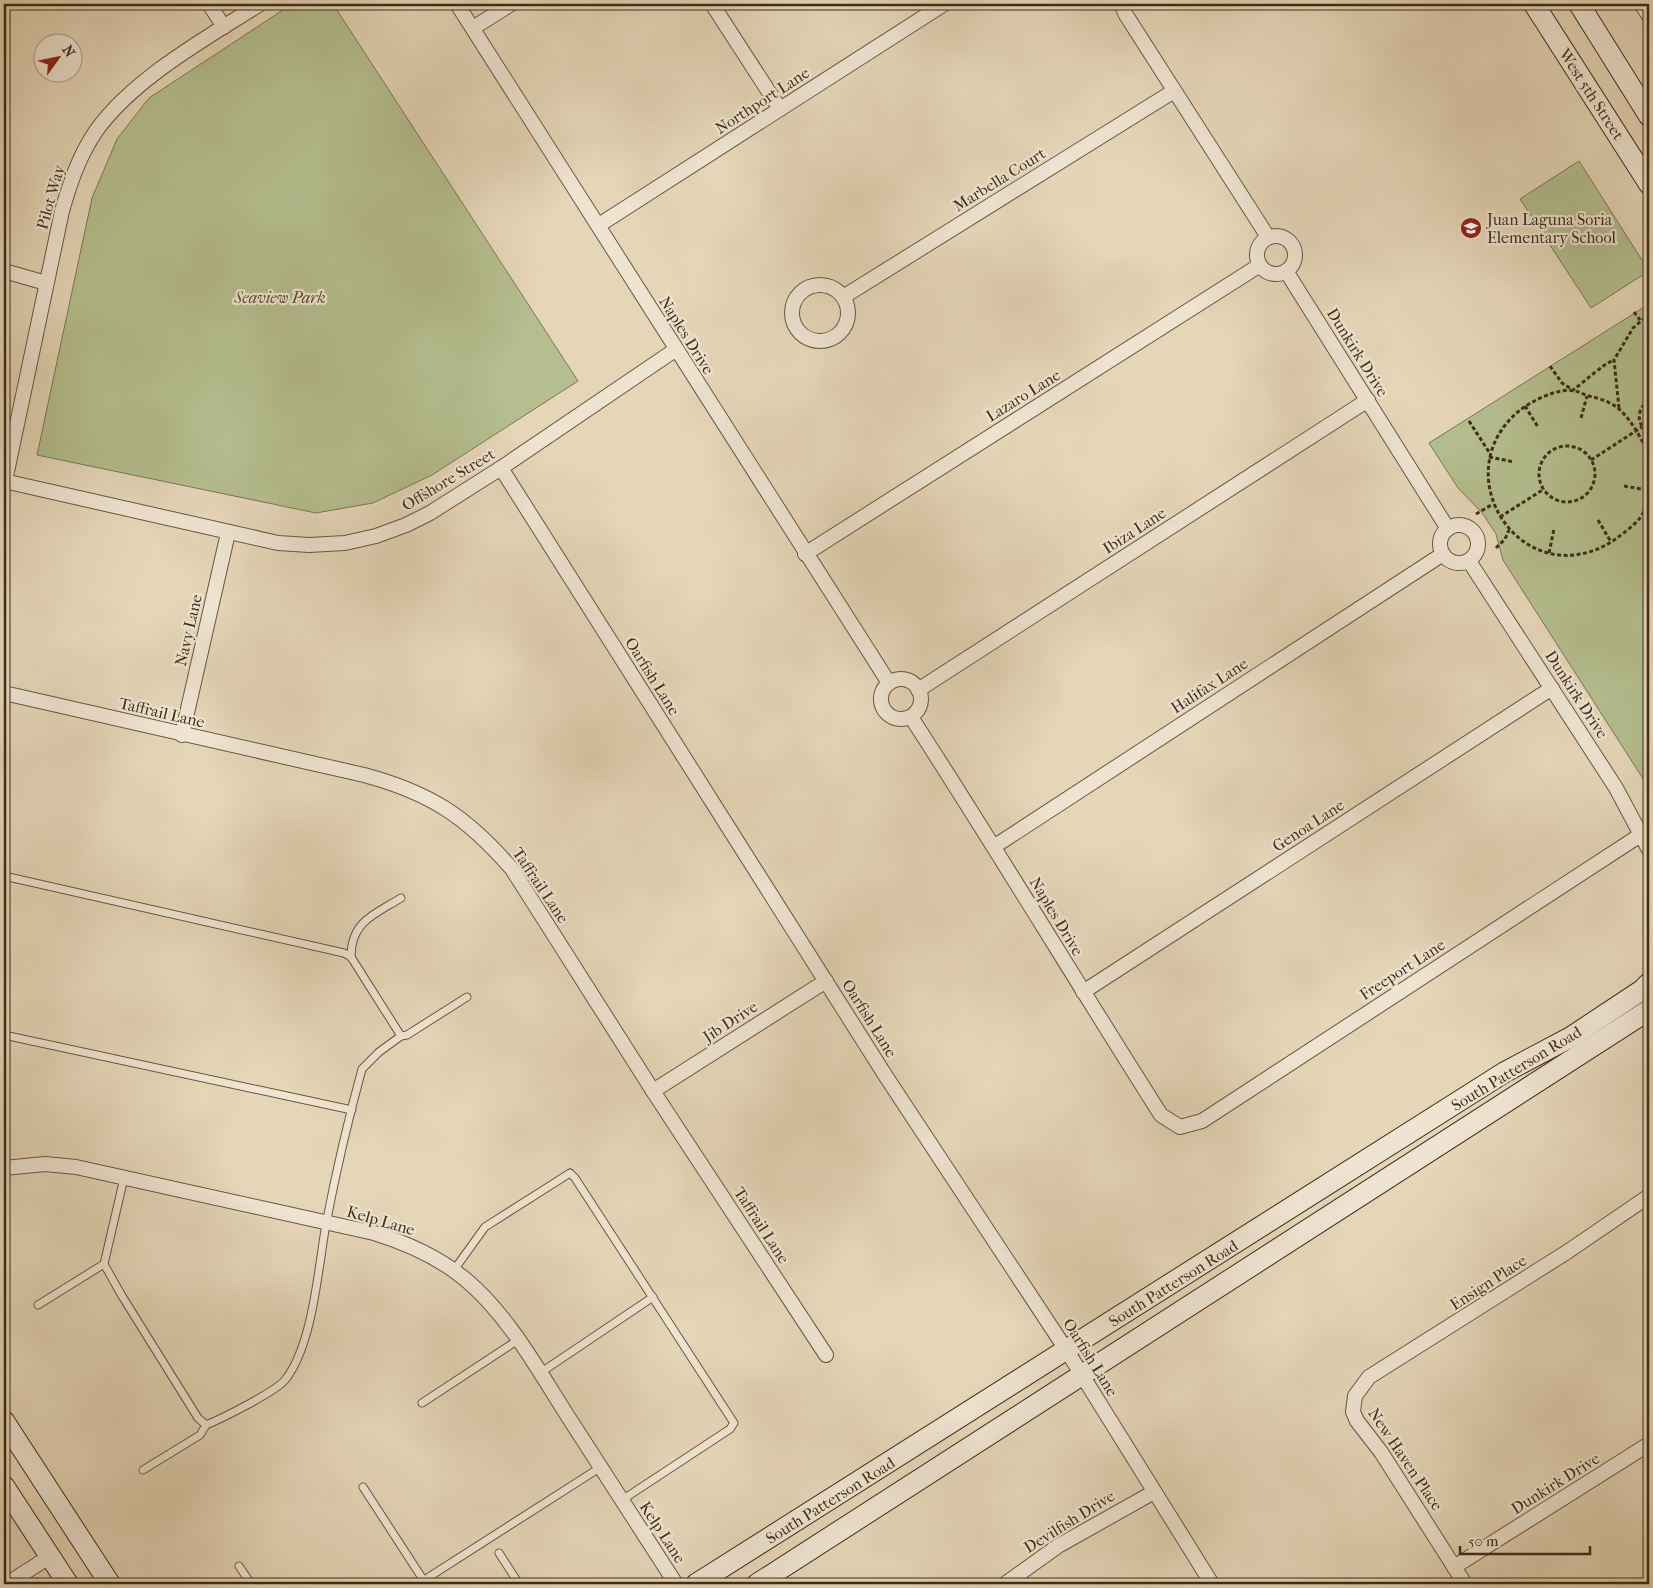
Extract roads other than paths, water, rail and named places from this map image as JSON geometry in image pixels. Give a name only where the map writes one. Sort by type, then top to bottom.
[{"type":"street","points":[[209,4],[224,27]]},
{"type":"street","name":"Pilot Way","points":[[4,481],[46,283],[71,180],[96,131],[116,106],[140,85],[260,4]]},
{"type":"street","name":"Naples Drive","points":[[457,4],[805,554],[889,683]]},
{"type":"street","points":[[473,28],[511,4]]},
{"type":"street","points":[[712,4],[780,109]]},
{"type":"street","name":"Northport Lane","points":[[598,225],[944,4]]},
{"type":"street","points":[[1121,4],[1174,91],[1268,237]]},
{"type":"street","name":"West 5th Street","points":[[1534,4],[1649,184]]},
{"type":"street","points":[[1579,4],[1641,97],[1649,116]]},
{"type":"street","name":"Marbella Court","points":[[843,297],[1174,91]]},
{"type":"street","points":[[1279,236],[1285,238],[1294,248],[1294,261],[1286,271],[1275,274],[1264,270],[1260,265],[1256,253],[1258,247],[1268,237],[1279,236]]},
{"type":"street","name":"Lazaro Lane","points":[[805,554],[1260,265]]},
{"type":"street","points":[[4,271],[46,283]]},
{"type":"street","name":"Dunkirk Drive","points":[[1286,271],[1448,529]]},
{"type":"street","points":[[818,285],[836,290],[843,297],[847,306],[846,324],[835,337],[818,342],[809,340],[795,328],[792,310],[800,292],[818,285]]},
{"type":"street","name":"Offshore Street","points":[[4,481],[278,543],[309,545],[345,543],[376,536],[406,526],[430,513],[501,468],[676,350]]},
{"type":"street","name":"Ibiza Lane","points":[[918,690],[1368,400]]},
{"type":"street","name":"Oarfish Lane","points":[[501,468],[885,1075],[1083,1376],[1212,1584]]},
{"type":"street","points":[[1460,525],[1476,534],[1478,546],[1473,558],[1463,563],[1451,562],[1443,554],[1441,537],[1448,529],[1460,525]]},
{"type":"street","name":"Navy Lane","points":[[182,735],[228,533]]},
{"type":"street","name":"Halifax Lane","points":[[995,846],[1443,554]]},
{"type":"street","name":"Dunkirk Drive","points":[[1469,561],[1616,788],[1649,850]]},
{"type":"street","points":[[895,680],[908,681],[918,690],[920,702],[911,717],[898,719],[886,713],[882,708],[881,694],[889,683],[895,680]]},
{"type":"street","name":"Genoa Lane","points":[[1083,992],[1552,688]]},
{"type":"street","name":"Taffrail Lane","points":[[4,693],[396,783],[428,797],[459,816],[486,839],[512,869],[653,1091],[826,1355]]},
{"type":"street","name":"Naples Drive","points":[[911,717],[995,846],[1083,992],[1161,1114],[1180,1127]]},
{"type":"street","name":"Freeport Lane","points":[[1180,1127],[1202,1121],[1642,834]]},
{"type":"street","name":"Jib Drive","points":[[653,1091],[826,981]]},
{"type":"street","name":"South Patterson Road","points":[[696,1584],[1067,1351],[1504,1072],[1571,1036],[1642,990],[1649,983]]},
{"type":"street","name":"South Patterson Road","points":[[757,1584],[1649,1010]]},
{"type":"street","name":"Kelp Lane","points":[[4,1168],[45,1164],[76,1167],[326,1223],[393,1239],[419,1249],[454,1270],[491,1304],[518,1340],[676,1584]]},
{"type":"street","name":"Ensign Place","points":[[1354,1404],[1360,1387],[1370,1376],[1400,1360],[1567,1252],[1649,1196]]},
{"type":"street","name":"New Haven Place","points":[[1354,1404],[1356,1421],[1381,1452],[1465,1584]]},
{"type":"street","points":[[4,1421],[110,1584]]},
{"type":"street","name":"Dunkirk Drive","points":[[1454,1567],[1649,1444]]},
{"type":"street","points":[[4,1486],[68,1584]]},
{"type":"street","name":"Devilfish Drive","points":[[1005,1584],[1058,1546],[1154,1492]]},
{"type":"street","points":[[7,1584],[49,1557]]},
{"type":"lane","points":[[1637,4],[1649,22]]},
{"type":"lane","points":[[4,876],[344,953],[351,957],[401,1036]]},
{"type":"lane","points":[[351,957],[351,942],[361,923],[401,898]]},
{"type":"lane","points":[[143,1470],[200,1435],[206,1425],[224,1418],[284,1382],[300,1356],[313,1301],[326,1223],[362,1069],[379,1052],[401,1036],[407,1035],[467,997]]},
{"type":"lane","points":[[4,1035],[352,1110]]},
{"type":"lane","points":[[454,1270],[485,1227],[570,1173],[734,1422],[730,1429],[622,1500]]},
{"type":"lane","points":[[124,1178],[104,1264],[193,1410],[206,1425]]},
{"type":"lane","points":[[38,1305],[104,1264]]},
{"type":"lane","points":[[540,1373],[653,1297]]},
{"type":"lane","points":[[422,1403],[518,1340]]},
{"type":"lane","points":[[363,1487],[421,1582],[601,1468]]},
{"type":"lane","points":[[499,1553],[519,1584]]},
{"type":"lane","points":[[239,1566],[251,1584]]},
{"type":"place","name":"Juan Laguna Soria Elementary School","points":[[1471,228]]},
{"type":"park label","name":"Seaview Park","points":[[280,297]]}]
